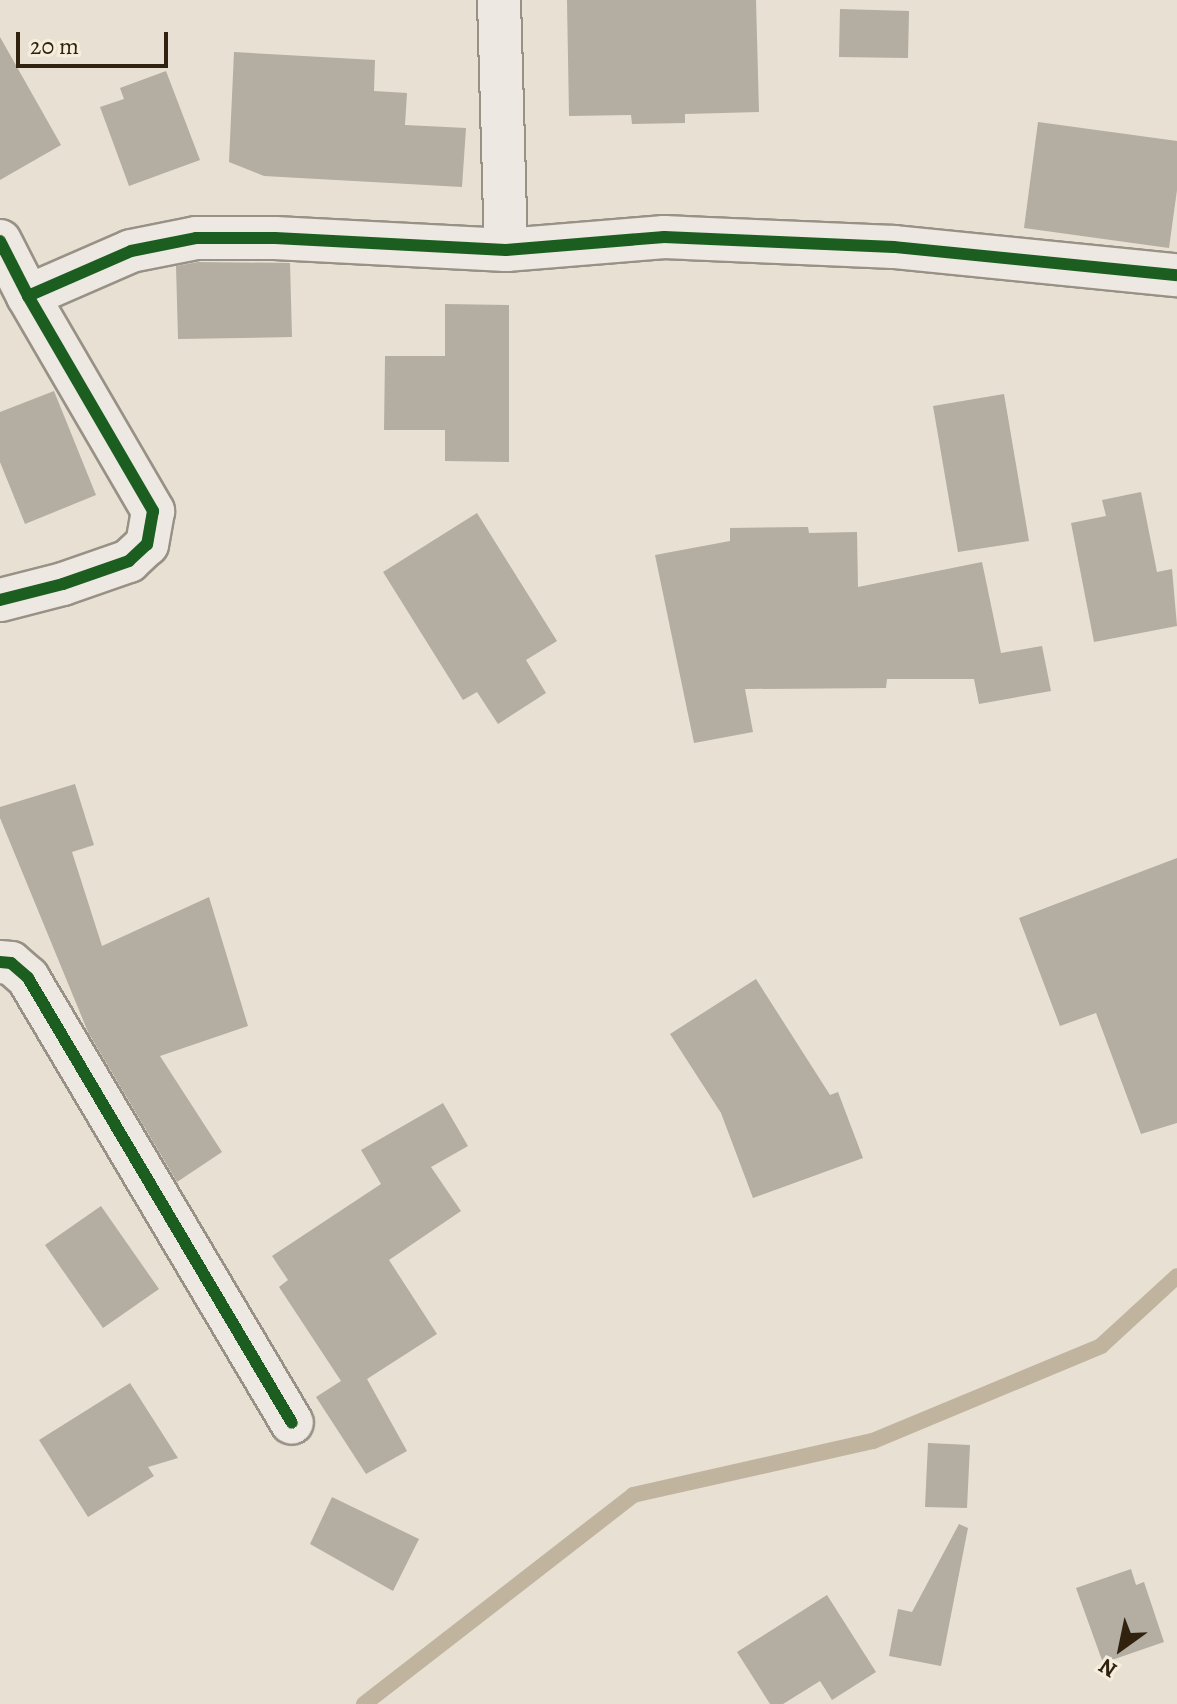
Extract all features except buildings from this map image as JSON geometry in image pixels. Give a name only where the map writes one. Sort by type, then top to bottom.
[{"type":"street","points":[[499,0],[506,250]]},
{"type":"street","points":[[28,296],[131,251],[196,238],[275,238],[506,250],[664,237],[894,247],[1177,275]]},
{"type":"street","points":[[0,241],[28,296],[153,511],[147,544],[129,561],[63,584],[0,600]]},
{"type":"street","points":[[0,962],[11,963],[28,978],[292,1423]]},
{"type":"waterway","points":[[364,1704],[633,1495],[873,1441],[1101,1346],[1177,1276]]},
{"type":"cycle path","points":[[28,296],[131,251],[196,238],[275,238],[506,250],[664,237],[894,247],[1177,275]]},
{"type":"cycle path","points":[[0,241],[28,296],[153,511],[147,544],[129,561],[63,584],[0,600]]},
{"type":"cycle path","points":[[0,962],[11,963],[28,978],[292,1423]]}]
